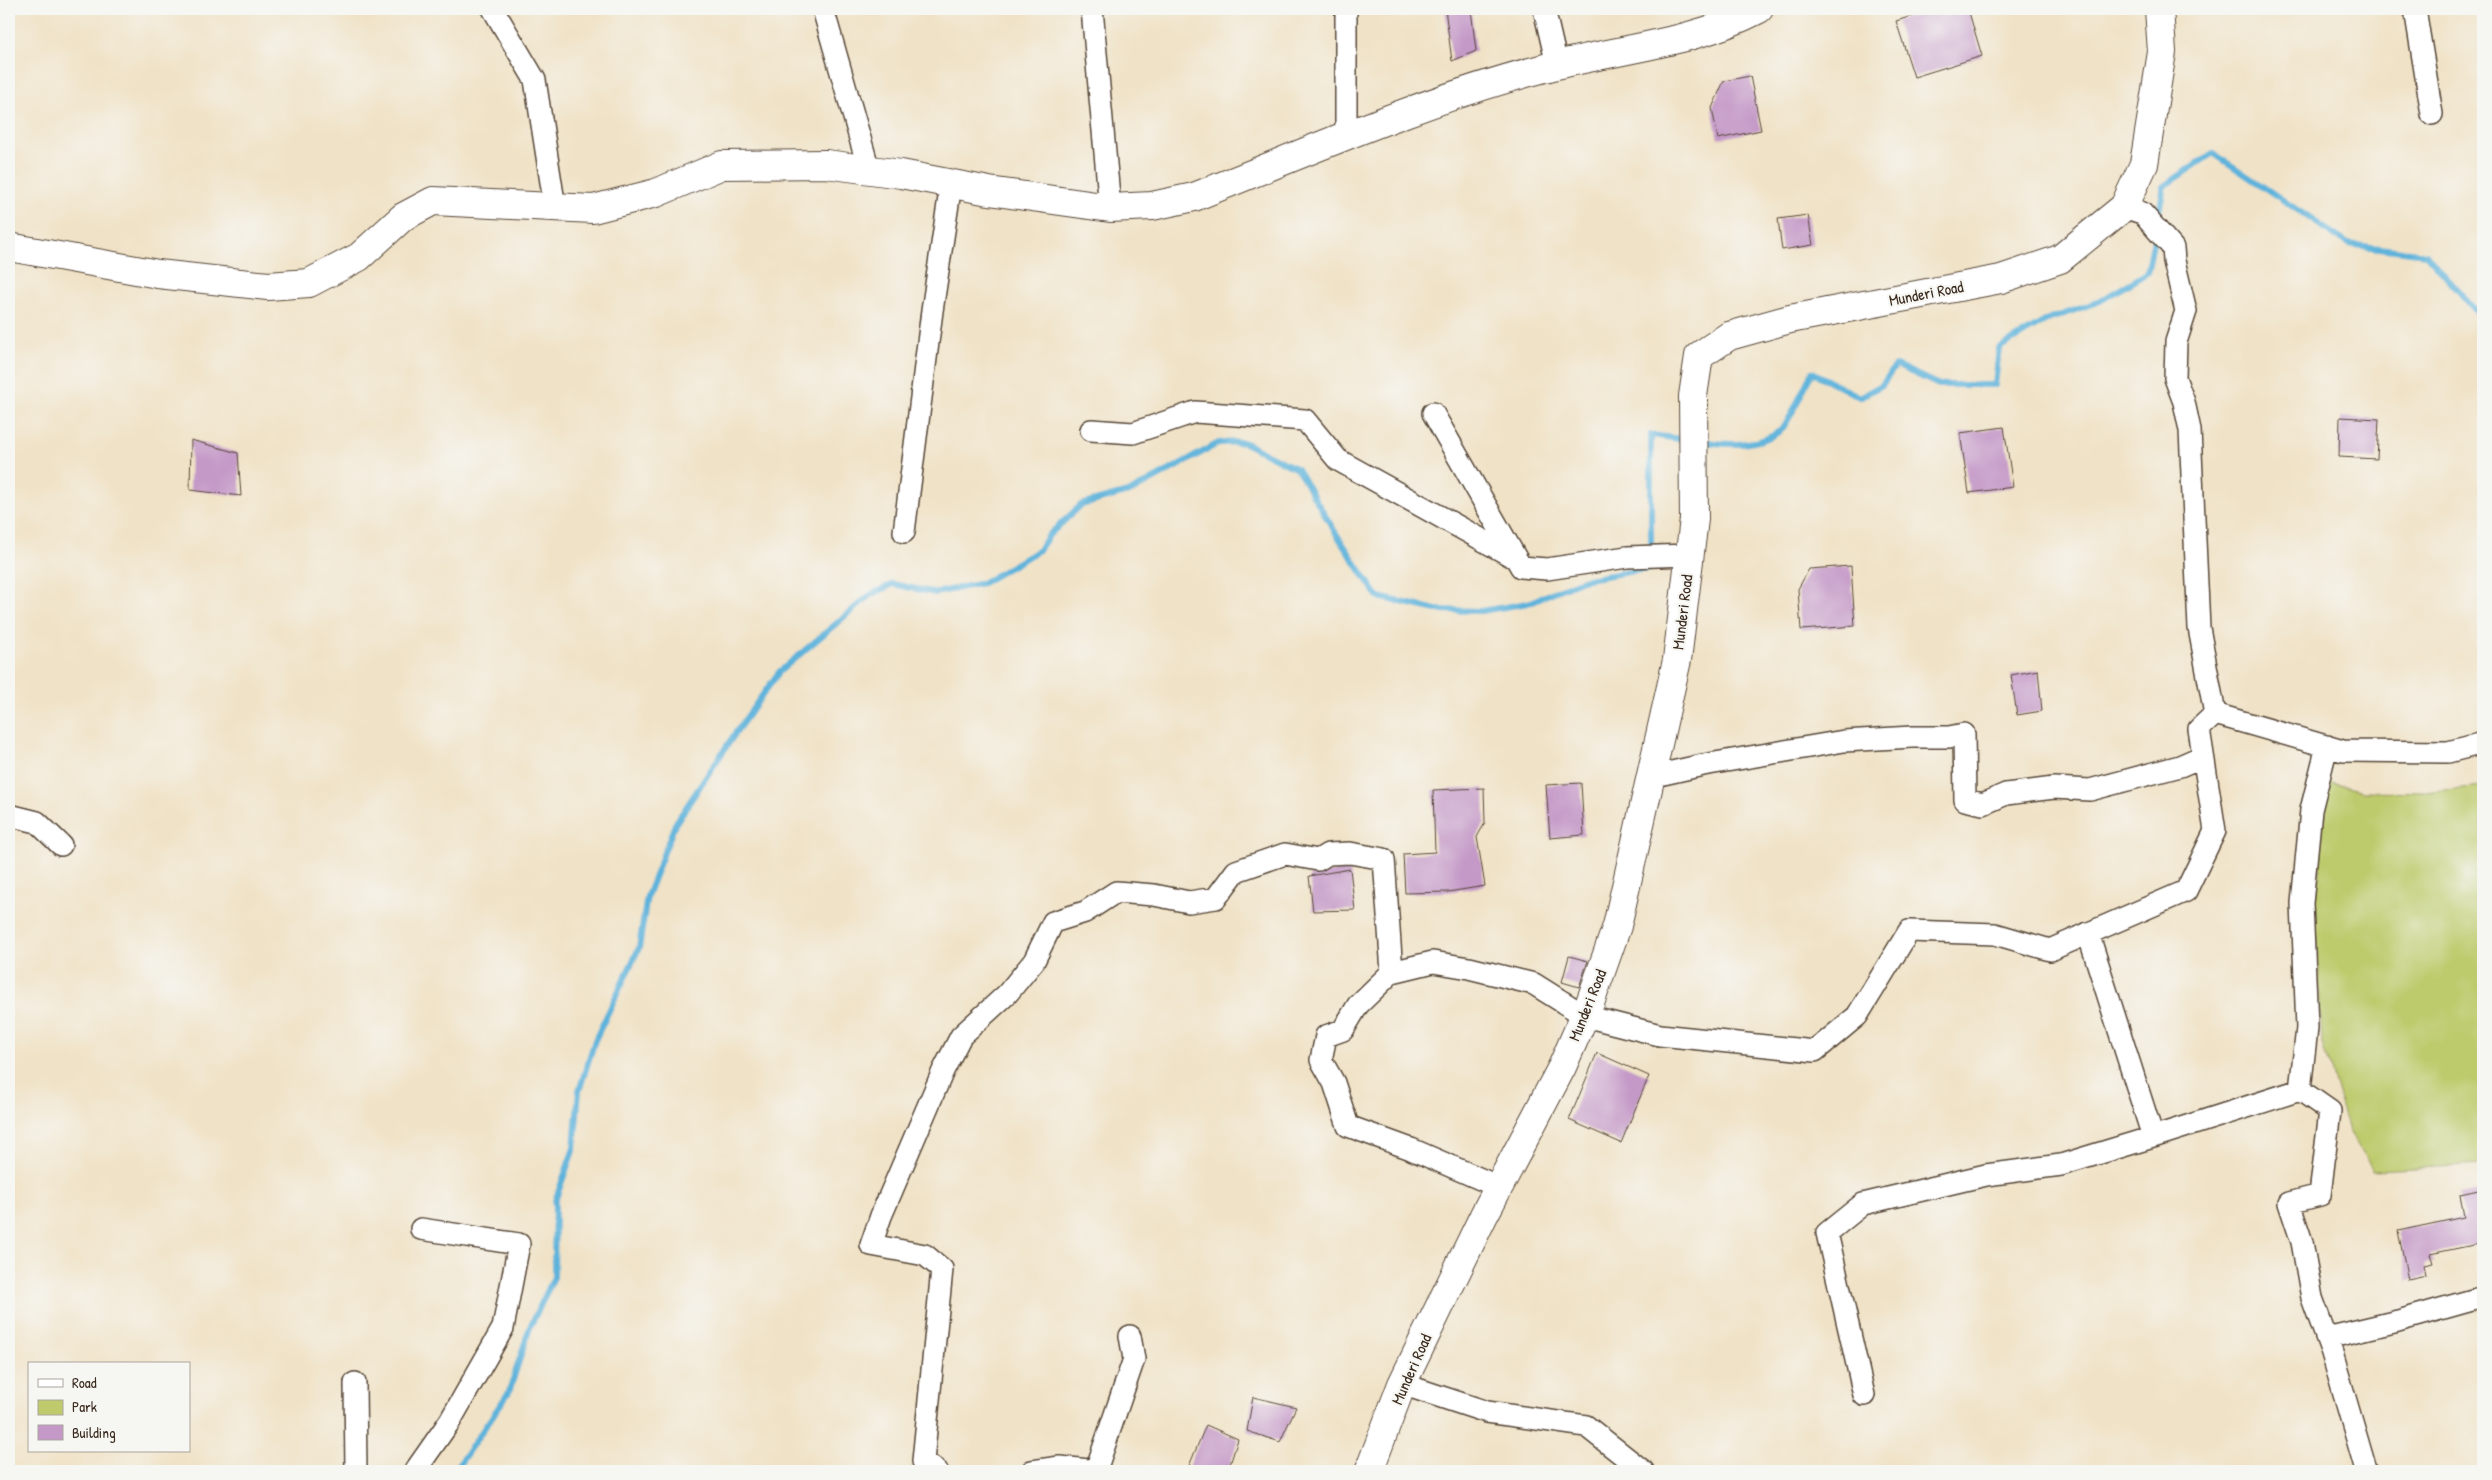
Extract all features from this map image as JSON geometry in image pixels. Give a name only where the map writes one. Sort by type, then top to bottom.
[{"type":"main road","points":[[9,247],[158,274],[268,286],[309,283],[359,257],[403,217],[432,201],[593,209],[656,193],[722,165],[826,164],[1110,208],[1152,206],[1194,196],[1450,97],[1557,65],[1671,40],[1733,23],[1759,9]]},
{"type":"main road","name":"Munderi Road","points":[[1369,1471],[1402,1384],[1499,1187],[1562,1067],[1585,1016],[1617,926],[1677,660],[1677,556],[1694,519],[1693,396],[1699,356],[1729,336],[1790,319],[2001,279],[2060,259],[2124,207],[2144,164],[2162,52],[2160,9]]},
{"type":"street","points":[[493,9],[535,80],[555,208]]},
{"type":"street","points":[[823,9],[869,170]]},
{"type":"street","points":[[1092,9],[1110,208]]},
{"type":"street","points":[[1346,9],[1346,137]]},
{"type":"street","points":[[1544,9],[1557,65]]},
{"type":"street","points":[[2415,9],[2432,114]]},
{"type":"street","points":[[904,532],[932,311],[951,184]]},
{"type":"street","points":[[2124,207],[2142,213],[2173,248],[2174,261],[2186,311],[2176,342],[2174,378],[2184,402],[2190,430],[2199,628],[2215,714]]},
{"type":"street","points":[[1091,430],[1133,434],[1195,412],[1305,420],[1338,460],[1515,558]]},
{"type":"street","points":[[1433,412],[1521,567],[1547,570],[1637,556],[1677,556]]},
{"type":"street","points":[[2215,714],[2343,751],[2448,752],[2483,743]]},
{"type":"street","points":[[1499,1187],[1411,1149],[1348,1126],[1334,1083],[1321,1060],[1326,1036],[1343,1030],[1358,1005],[1392,972],[1433,962],[1469,968],[1534,984],[1585,1016],[1660,1035],[1816,1051],[1857,1016],[1910,932],[1995,934],[2050,950],[2186,891],[2215,831],[2199,729],[2215,714]]},
{"type":"street","points":[[1650,777],[1704,765],[1844,741],[1912,737],[1949,738],[1964,734],[1965,800],[1982,804],[2006,794],[2054,788],[2090,790],[2180,766],[2203,756]]},
{"type":"street","points":[[2300,1090],[2307,1028],[2302,903],[2311,810],[2327,746]]},
{"type":"street","points":[[9,815],[36,822],[61,845]]},
{"type":"street","points":[[937,1471],[923,1461],[942,1269],[925,1255],[871,1245],[881,1216],[942,1071],[961,1036],[1006,994],[1034,961],[1052,922],[1086,912],[1116,892],[1154,895],[1189,902],[1216,898],[1236,871],[1285,854],[1318,860],[1328,854],[1350,853],[1372,856],[1384,859],[1392,972]]},
{"type":"street","points":[[2088,933],[2153,1137]]},
{"type":"street","points":[[1864,1395],[1827,1232],[1863,1204],[1986,1175],[2061,1165],[2300,1090]]},
{"type":"street","points":[[2300,1090],[2330,1110],[2320,1195],[2289,1203],[2302,1242],[2312,1298],[2327,1338],[2368,1470]]},
{"type":"street","points":[[416,1471],[450,1421],[503,1328],[519,1244],[421,1229]]},
{"type":"street","points":[[2327,1338],[2483,1297]]},
{"type":"street","points":[[1032,1471],[1060,1467],[1097,1470],[1134,1359],[1130,1336]]},
{"type":"street","points":[[355,1383],[356,1471]]},
{"type":"street","points":[[1402,1384],[1487,1412],[1586,1426],[1643,1471]]},
{"type":"green space","points":[[2327,782],[2363,791],[2424,792],[2483,786],[2483,1165],[2373,1170],[2349,1131],[2322,1040],[2315,915]]},
{"type":"building","points":[[1445,9],[1471,9],[1476,51],[1452,61]]},
{"type":"building","points":[[1935,9],[1968,9],[1982,56],[1914,77],[1896,21]]},
{"type":"building","points":[[1750,76],[1761,130],[1718,139],[1712,108],[1724,81]]},
{"type":"building","points":[[1808,215],[1813,245],[1782,250],[1778,219]]},
{"type":"building","points":[[2340,417],[2379,419],[2377,459],[2339,457]]},
{"type":"building","points":[[2004,427],[2013,487],[1969,493],[1960,433]]},
{"type":"building","points":[[191,440],[238,453],[241,496],[190,490]]},
{"type":"building","points":[[1851,566],[1855,626],[1801,630],[1798,589],[1809,569]]},
{"type":"building","points":[[2038,670],[2042,711],[2017,715],[2011,675]]},
{"type":"building","points":[[1581,783],[1584,835],[1550,838],[1546,785]]},
{"type":"building","points":[[1484,788],[1485,823],[1477,837],[1485,886],[1448,892],[1405,893],[1403,854],[1435,852],[1433,790]]},
{"type":"building","points":[[1350,869],[1355,910],[1313,911],[1309,876]]},
{"type":"building","points":[[1569,956],[1588,961],[1579,987],[1562,982]]},
{"type":"building","points":[[1597,1053],[1649,1076],[1621,1143],[1569,1120]]},
{"type":"building","points":[[2483,1189],[2483,1243],[2430,1254],[2433,1263],[2424,1265],[2426,1276],[2408,1280],[2398,1231],[2464,1217],[2460,1194]]},
{"type":"building","points":[[1253,1397],[1296,1407],[1280,1442],[1247,1431]]},
{"type":"building","points":[[1206,1425],[1238,1439],[1228,1471],[1187,1471]]},
{"type":"waterway","points":[[2157,222],[2164,186],[2213,153],[2348,244],[2426,254],[2483,319]]},
{"type":"waterway","points":[[1699,441],[1741,444],[1763,440],[1772,436],[1781,430],[1788,420],[1812,372],[1860,397],[1882,385],[1896,365],[1939,385],[1995,385],[1999,348],[2045,321],[2100,301],[2147,273],[2155,234]]},
{"type":"waterway","points":[[457,1471],[456,1469],[509,1392],[530,1327],[554,1277],[555,1201],[574,1148],[579,1091],[595,1040],[639,948],[647,896],[675,824],[736,732],[779,672],[870,595],[893,584],[935,593],[983,583],[1039,550],[1050,534],[1081,505],[1132,491],[1219,443],[1243,442],[1297,469],[1378,597],[1437,610],[1481,611],[1528,603],[1582,580],[1651,568],[1651,435],[1687,440]]}]
